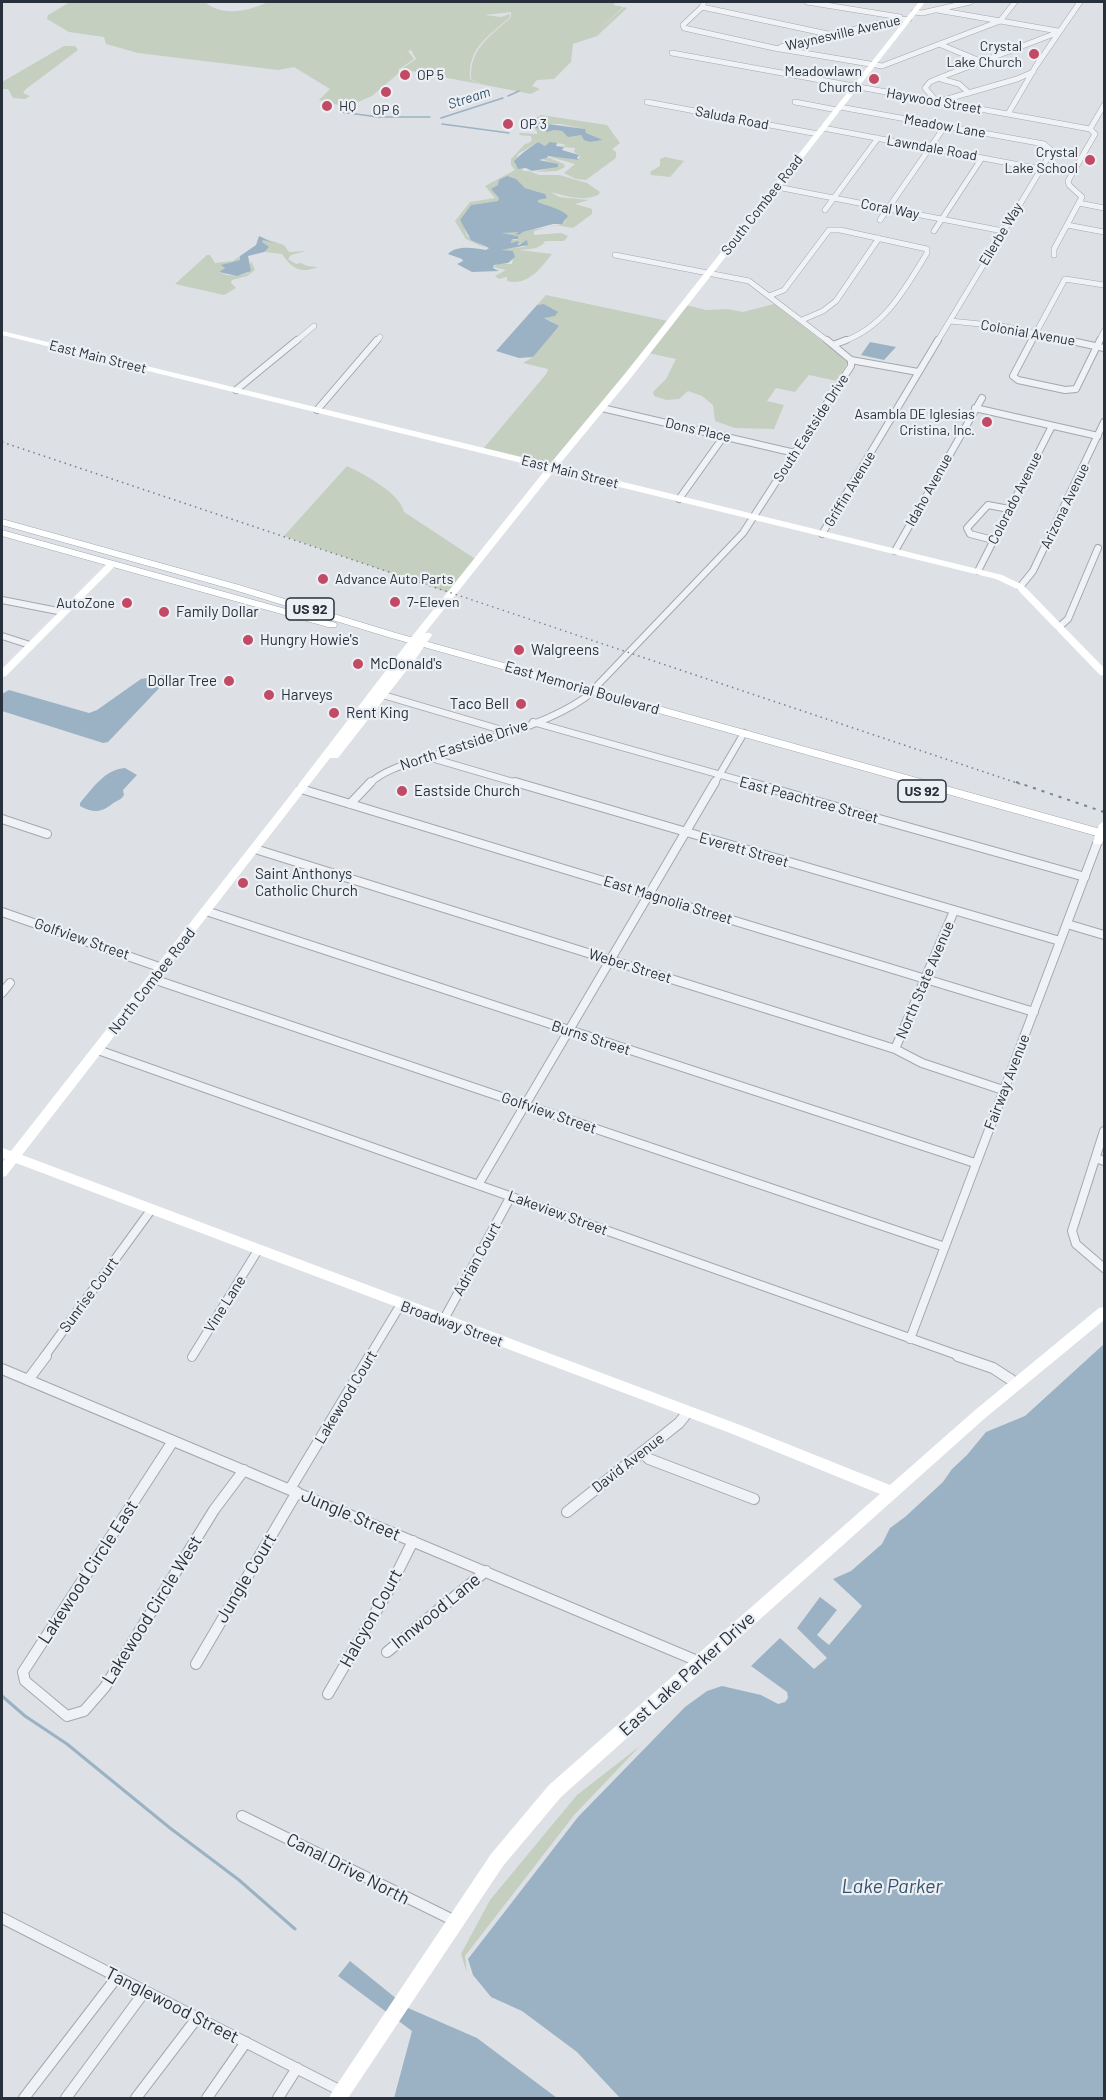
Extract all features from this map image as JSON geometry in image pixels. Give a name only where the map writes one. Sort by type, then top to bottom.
[{"type":"main road","name":"South Combee Road","points":[[555,468],[590,418],[602,408],[922,2]]},
{"type":"main road","name":"East Main Street","points":[[2,333],[999,577],[1020,587],[1102,668]]},
{"type":"main road","name":"North Combee Road","points":[[2,1172],[7,1155],[98,1050],[555,468]]},
{"type":"main road","name":"US 92","points":[[2,522],[280,600],[415,645]]},
{"type":"main road","name":"US 92","points":[[2,533],[415,645]]},
{"type":"main road","points":[[83,544],[109,557],[112,564]]},
{"type":"main road","points":[[2,674],[112,564],[134,564],[172,569]]},
{"type":"main road","points":[[214,592],[242,594],[268,601],[280,600]]},
{"type":"main road","name":"North Combee Road","points":[[301,789],[313,781],[382,695],[415,645]]},
{"type":"main road","name":"East Memorial Boulevard","points":[[415,645],[742,737]]},
{"type":"main road","name":"East Memorial Boulevard","points":[[589,694],[654,709],[742,737]]},
{"type":"main road","name":"US 92","points":[[742,737],[1102,835]]},
{"type":"main road","name":"Broadway Street","points":[[7,1155],[688,1412],[891,1492]]},
{"type":"main road","name":"East Lake Parker Drive","points":[[341,2095],[502,1853],[555,1791],[891,1492],[1016,1383],[1104,1312]]},
{"type":"street","points":[[807,2],[911,15]]},
{"type":"street","name":"Waynesville Avenue","points":[[778,48],[970,2]]},
{"type":"street","points":[[832,35],[703,4],[683,25],[778,48],[882,66],[997,22],[1005,17],[1016,2]]},
{"type":"street","points":[[1008,114],[1080,2]]},
{"type":"street","points":[[936,10],[1059,32]]},
{"type":"street","points":[[1033,72],[937,102],[925,88],[930,82],[1059,32]]},
{"type":"street","points":[[939,44],[980,62]]},
{"type":"street","name":"Haywood Street","points":[[672,53],[1090,129]]},
{"type":"street","points":[[940,78],[959,84],[969,93]]},
{"type":"street","name":"Saluda Road","points":[[647,102],[820,131]]},
{"type":"street","name":"Meadow Lane","points":[[795,102],[945,126],[1050,147]]},
{"type":"street","points":[[1054,255],[1053,249],[1082,197],[1069,185],[1068,181],[1095,134],[1090,129],[1104,105]]},
{"type":"street","points":[[880,220],[945,126]]},
{"type":"street","name":"Lawndale Road","points":[[820,131],[879,138],[1041,169]]},
{"type":"street","points":[[825,210],[879,138]]},
{"type":"street","name":"Ellerbe Way","points":[[950,321],[1052,151],[1050,147]]},
{"type":"street","points":[[934,231],[982,158]]},
{"type":"street","name":"Coral Way","points":[[777,187],[1003,231]]},
{"type":"street","points":[[1079,203],[1104,208]]},
{"type":"street","points":[[1067,225],[1104,232]]},
{"type":"street","points":[[770,296],[784,290],[826,232],[832,229],[927,249],[927,253],[885,317],[863,333],[833,345]]},
{"type":"street","points":[[802,320],[823,311],[836,301],[879,238]]},
{"type":"street","name":"South Eastside Drive","points":[[615,255],[749,281],[851,360],[850,369],[755,517]]},
{"type":"street","points":[[1104,285],[1065,279],[1012,376],[1018,380],[1069,390],[1076,389],[1104,331]]},
{"type":"street","name":"Colonial Avenue","points":[[950,321],[1001,326],[1104,348]]},
{"type":"street","name":"Griffin Avenue","points":[[822,534],[950,321]]},
{"type":"street","points":[[236,390],[314,326]]},
{"type":"street","points":[[317,410],[351,374],[360,357],[380,337]]},
{"type":"street","points":[[851,360],[918,372]]},
{"type":"street","name":"Idaho Avenue","points":[[895,551],[982,398]]},
{"type":"street","name":"Dons Place","points":[[602,408],[795,453]]},
{"type":"street","points":[[975,408],[1098,436]]},
{"type":"street","name":"Arizona Avenue","points":[[1020,587],[1034,571],[1104,422]]},
{"type":"street","name":"Colorado Avenue","points":[[978,571],[1052,426]]},
{"type":"street","points":[[679,498],[724,436]]},
{"type":"street","points":[[993,540],[970,534],[967,528],[988,505],[1009,509]]},
{"type":"street","name":"North Eastside Drive","points":[[350,804],[362,790],[394,768],[533,722],[573,706],[589,694],[743,534],[755,517]]},
{"type":"street","points":[[1059,627],[1068,619],[1098,548]]},
{"type":"street","points":[[2,600],[63,612]]},
{"type":"street","points":[[2,636],[30,645]]},
{"type":"street","points":[[382,695],[505,731]]},
{"type":"street","name":"East Peachtree Street","points":[[533,722],[1085,877]]},
{"type":"street","points":[[478,1185],[742,737]]},
{"type":"street","name":"Everett Street","points":[[428,758],[1060,941]]},
{"type":"street","name":"East Magnolia Street","points":[[301,789],[1034,1012]]},
{"type":"street","points":[[2,819],[47,834]]},
{"type":"street","name":"Fairway Avenue","points":[[910,1339],[975,1163],[1102,835]]},
{"type":"street","name":"Weber Street","points":[[255,849],[895,1049],[922,1063],[1003,1090]]},
{"type":"street","name":"Burns Street","points":[[206,911],[975,1163]]},
{"type":"street","name":"North State Avenue","points":[[895,1049],[954,911]]},
{"type":"street","name":"Golfview Street","points":[[2,912],[162,968]]},
{"type":"street","points":[[1067,924],[1104,935]]},
{"type":"street","name":"Golfview Street","points":[[153,979],[945,1247]]},
{"type":"street","points":[[2,993],[10,983]]},
{"type":"street","name":"Lakeview Street","points":[[98,1050],[1000,1371],[1016,1383]]},
{"type":"street","points":[[1104,1131],[1100,1160],[1072,1232],[1076,1244],[1104,1268]]},
{"type":"street","name":"Adrian Court","points":[[443,1321],[511,1197]]},
{"type":"street","name":"Sunrise Court","points":[[28,1380],[151,1210]]},
{"type":"street","name":"Vine Lane","points":[[192,1357],[258,1250]]},
{"type":"street","name":"Lakewood Court","points":[[294,1491],[401,1304]]},
{"type":"street","name":"Jungle Street","points":[[2,1369],[700,1662]]},
{"type":"street","name":"David Avenue","points":[[567,1512],[680,1423],[688,1412]]},
{"type":"street","name":"Lakewood Circle East","points":[[47,1699],[24,1681],[23,1672],[173,1441]]},
{"type":"street","points":[[642,1452],[649,1460],[754,1499]]},
{"type":"street","name":"Lakewood Circle West","points":[[47,1699],[71,1717],[78,1715],[97,1698],[214,1510],[244,1470]]},
{"type":"street","name":"Jungle Court","points":[[196,1664],[294,1491]]},
{"type":"street","name":"Halcyon Court","points":[[328,1694],[388,1592],[413,1541]]},
{"type":"street","name":"Innwood Lane","points":[[387,1652],[486,1571]]},
{"type":"street","name":"Canal Drive North","points":[[242,1816],[455,1922]]},
{"type":"street","name":"Tanglewood Street","points":[[2,1918],[297,2068],[341,2095]]},
{"type":"street","points":[[24,2098],[117,1977]]},
{"type":"street","points":[[66,2098],[145,1991]]},
{"type":"street","points":[[136,2098],[197,2018]]},
{"type":"street","points":[[207,2098],[246,2042]]},
{"type":"street","points":[[278,2098],[297,2068]]},
{"type":"green space","points":[[70,2],[205,2],[219,10],[227,11],[244,10],[268,2],[616,2],[613,5],[623,7],[591,37],[624,7],[627,8],[597,36],[573,44],[571,62],[554,79],[537,80],[532,86],[540,89],[531,94],[480,84],[471,79],[474,59],[478,51],[489,37],[511,17],[511,12],[485,15],[501,17],[510,14],[510,17],[481,43],[472,59],[470,79],[479,84],[406,70],[396,78],[402,73],[400,70],[416,59],[411,50],[408,51],[414,59],[398,70],[400,72],[372,96],[346,107],[319,100],[330,89],[294,67],[278,70],[138,53],[106,44],[104,37],[69,32],[47,19],[48,15]]},
{"type":"green space","points":[[64,46],[75,46],[78,50],[26,89],[23,93],[30,96],[25,99],[13,98],[8,89],[2,89],[2,82]]},
{"type":"green space","points":[[541,115],[607,125],[620,143],[612,149],[616,152],[616,158],[586,180],[576,179],[564,173],[575,164],[551,157],[578,160],[580,156],[574,152],[575,148],[562,147],[566,145],[558,143],[545,146],[538,142],[518,154],[515,164],[523,171],[539,175],[559,175],[587,183],[600,192],[592,197],[580,198],[551,192],[559,197],[589,200],[575,204],[592,209],[592,214],[573,228],[557,225],[565,222],[567,215],[538,202],[537,200],[547,197],[545,195],[525,188],[507,177],[493,190],[499,201],[471,205],[460,221],[463,223],[467,236],[487,249],[466,239],[455,221],[470,202],[495,198],[485,186],[515,170],[511,165],[511,159],[532,140],[531,136],[519,135],[520,133],[537,134],[531,123],[533,119]],"holes":[[[536,124],[560,124],[585,129],[585,133],[603,140],[590,142],[581,135],[565,134],[554,130],[547,132],[536,128]]]},
{"type":"green space","points":[[665,157],[684,161],[670,177],[651,175],[650,172],[660,166],[660,159]]},
{"type":"green space","points":[[550,158],[564,164],[565,167],[557,171],[535,172],[559,166],[542,159]]},
{"type":"green space","points":[[548,227],[534,231],[534,235],[561,233],[568,236],[564,241],[545,241],[537,248],[519,250],[552,254],[538,271],[527,279],[514,282],[507,281],[507,277],[499,279],[495,276],[506,270],[493,267],[498,264],[512,264],[514,252],[500,251],[502,249],[524,247],[529,242],[511,243],[512,239],[517,240],[518,236],[501,233],[515,231],[519,235],[523,232]]},
{"type":"green space","points":[[261,237],[284,245],[289,252],[306,251],[291,255],[288,259],[296,264],[318,267],[307,270],[297,269],[282,254],[264,252],[266,248],[261,242],[263,240],[274,242]]},
{"type":"green space","points":[[207,255],[210,255],[215,263],[233,261],[240,256],[240,260],[222,265],[225,268],[219,272],[223,274],[234,276],[248,273],[251,261],[255,270],[247,276],[232,280],[231,283],[236,288],[224,295],[175,284]]},
{"type":"green space","points":[[546,295],[668,321],[550,465],[483,449],[547,373],[548,369],[523,363],[533,357],[553,322],[544,318],[557,312],[544,304],[537,305]]},
{"type":"green space","points":[[774,304],[848,361],[837,381],[809,375],[795,392],[776,388],[767,401],[784,405],[774,429],[735,428],[715,421],[713,405],[702,396],[688,391],[679,399],[666,400],[654,396],[653,392],[666,379],[676,359],[648,353],[686,305],[706,310],[727,309],[743,312]]},
{"type":"green space","points":[[347,466],[389,491],[404,512],[477,560],[449,593],[284,536]]},
{"type":"green space","points":[[640,1746],[575,1814],[465,1956],[467,1973],[461,1954],[490,1900],[577,1795]]},
{"type":"water","points":[[536,124],[585,129],[586,133],[603,140],[590,142],[584,140],[581,135],[568,137],[562,131],[547,132],[536,128]]},
{"type":"water","points":[[538,142],[545,146],[550,142],[557,143],[556,146],[564,147],[562,150],[579,155],[577,158],[579,160],[548,156],[539,160],[558,164],[558,167],[532,171],[526,168],[518,169],[514,161]]},
{"type":"water","points":[[507,176],[516,179],[525,188],[545,194],[547,198],[538,200],[538,202],[568,216],[562,224],[553,224],[519,235],[515,234],[518,232],[502,233],[518,236],[518,239],[512,239],[511,243],[517,241],[519,245],[527,240],[528,245],[501,250],[513,251],[515,257],[508,263],[494,265],[493,268],[499,271],[472,272],[457,264],[463,261],[462,259],[448,254],[461,248],[486,250],[489,248],[471,240],[460,220],[471,205],[498,201],[499,198],[491,189],[498,185],[499,180]]},
{"type":"water","points":[[259,236],[274,243],[263,240],[262,242],[269,247],[264,252],[248,256],[251,271],[237,276],[219,272],[225,268],[221,265],[240,260],[240,256],[256,245]]},
{"type":"water","points":[[544,304],[558,312],[555,316],[544,318],[559,326],[533,357],[519,358],[496,351],[537,305]]},
{"type":"water","points":[[870,342],[896,347],[884,360],[861,355]]},
{"type":"water","points":[[163,675],[167,677],[165,682],[108,742],[103,743],[2,711],[2,694],[9,690],[89,713],[97,710],[141,679]]},
{"type":"water","points":[[125,768],[137,775],[123,790],[124,795],[121,798],[100,810],[93,811],[80,806],[89,792],[105,776]]},
{"type":"water","name":"Lake Parker","points":[[1104,1344],[1104,2098],[620,2098],[577,2052],[522,2011],[491,1997],[473,1975],[468,1959],[578,1817],[685,1707],[707,1691],[722,1686],[761,1695],[778,1704],[785,1702],[788,1698],[787,1692],[751,1666],[780,1638],[814,1669],[827,1658],[797,1628],[820,1597],[837,1610],[817,1635],[829,1645],[862,1606],[833,1579],[851,1571],[882,1544],[890,1528],[943,1482],[986,1432],[1025,1416]]},
{"type":"water","points":[[350,1961],[408,2008],[477,2038],[557,2098],[394,2098],[412,2031],[338,1976]]},
{"type":"waterway","name":"Stream","points":[[508,96],[519,91]]},
{"type":"waterway","name":"Stream","points":[[441,118],[503,98]]},
{"type":"waterway","name":"Stream","points":[[341,112],[378,117],[430,117]]},
{"type":"waterway","name":"Stream","points":[[442,124],[509,133]]},
{"type":"waterway","points":[[2,1696],[25,1716],[67,1744],[170,1828],[239,1880],[295,1929]]},
{"type":"railway","points":[[2,442],[1020,784]]},
{"type":"railway","points":[[1016,782],[1104,812]]},
{"type":"place","name":"Crystal Lake Church","points":[[1034,54]]},
{"type":"place","name":"OP 5","points":[[405,75]]},
{"type":"place","name":"Meadowlawn Church","points":[[874,79]]},
{"type":"place","name":"OP 6","points":[[386,92]]},
{"type":"place","name":"HQ","points":[[327,106]]},
{"type":"place","name":"OP 3","points":[[508,124]]},
{"type":"place","name":"Crystal Lake School","points":[[1090,160]]},
{"type":"place","name":"Asambla DE Iglesias Cristina, Inc.","points":[[987,422]]},
{"type":"place","name":"Advance Auto Parts","points":[[323,579]]},
{"type":"place","name":"7-Eleven","points":[[395,602]]},
{"type":"place","name":"AutoZone","points":[[127,603]]},
{"type":"place","name":"Family Dollar","points":[[164,612]]},
{"type":"place","name":"Hungry Howie's","points":[[248,640]]},
{"type":"place","name":"Walgreens","points":[[519,650]]},
{"type":"place","name":"McDonald's","points":[[358,664]]},
{"type":"place","name":"Dollar Tree","points":[[229,681]]},
{"type":"place","name":"Harveys","points":[[269,695]]},
{"type":"place","name":"Taco Bell","points":[[521,704]]},
{"type":"place","name":"Rent King","points":[[334,713]]},
{"type":"place","name":"Eastside Church","points":[[402,791]]},
{"type":"place","name":"Saint Anthonys Catholic Church","points":[[243,883]]}]
